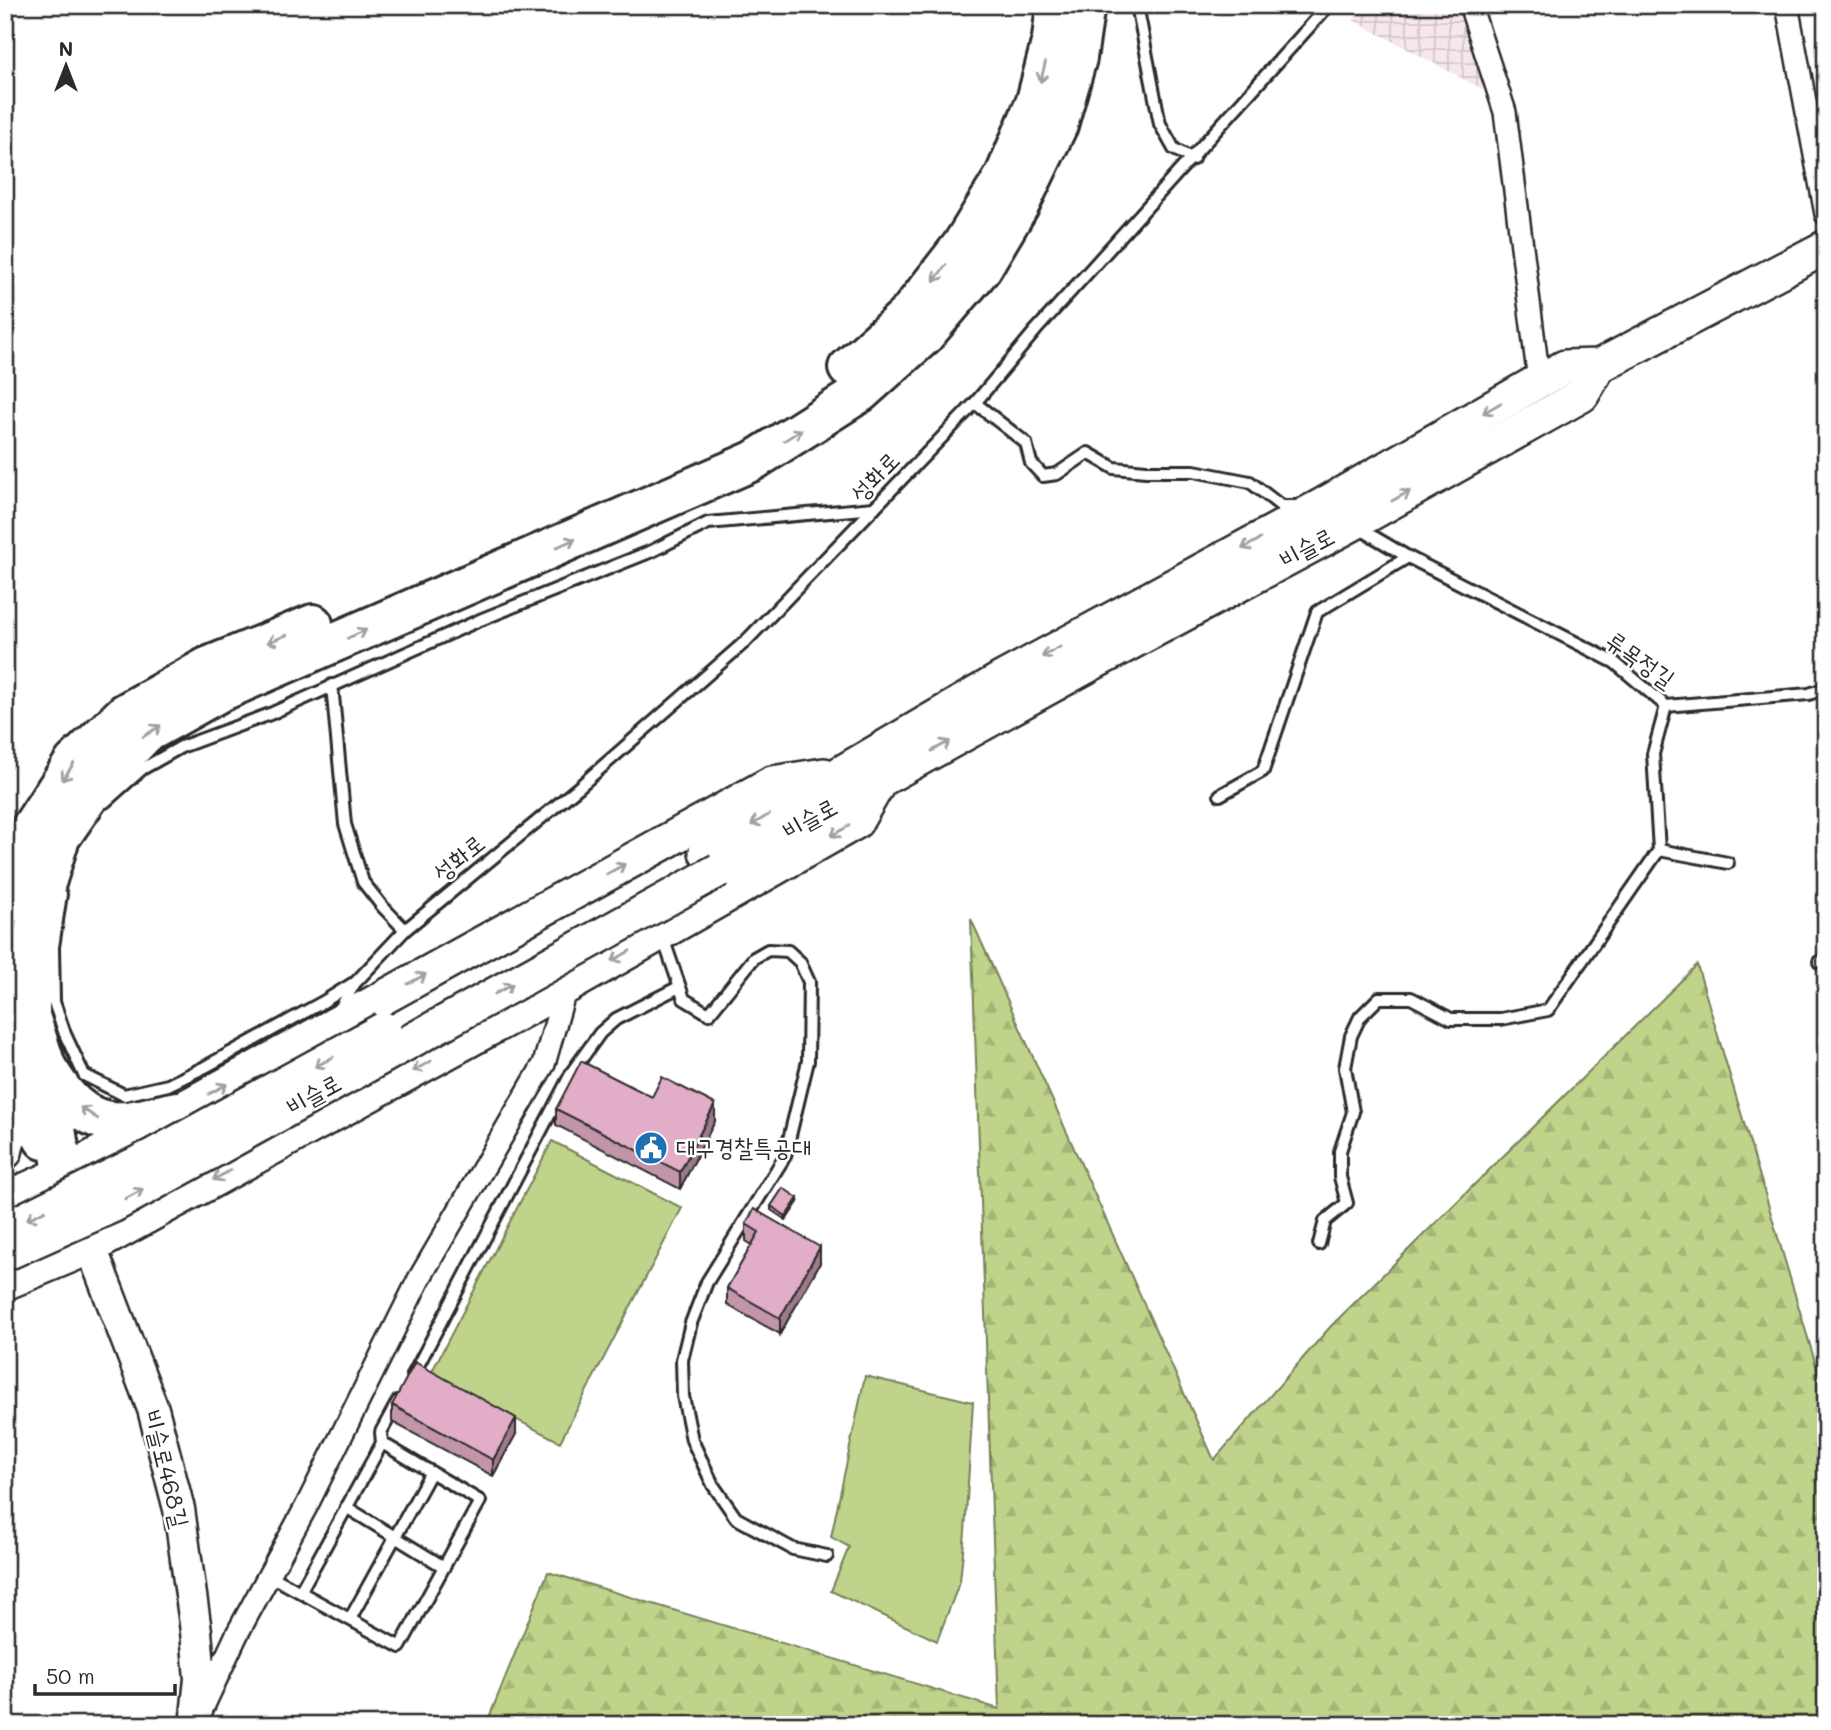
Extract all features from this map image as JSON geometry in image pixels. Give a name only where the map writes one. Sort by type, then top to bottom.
[{"type":"highway","points":[[5,905],[32,826],[74,762],[125,713],[207,667],[319,622],[745,438],[844,372],[909,313],[962,245],[1005,175],[1036,101],[1052,39],[1056,5]]},
{"type":"highway","points":[[63,1172],[46,1066],[30,1016],[30,971],[36,915],[60,838],[99,782],[145,734],[220,692],[753,461],[860,393],[925,335],[982,268],[1020,204],[1058,125],[1077,58],[1085,5]]},
{"type":"highway","points":[[6,1037],[29,1113],[63,1172],[87,1235]]},
{"type":"highway","points":[[46,1066],[66,1095],[98,1120],[116,1122],[178,1111]]},
{"type":"main road","name":"비슬로","points":[[5,1229],[154,1155],[712,861],[882,779],[1147,633],[1336,515],[1539,381],[1565,367],[1599,366],[1826,247]]},
{"type":"main road","name":"비슬로","points":[[5,1254],[112,1206],[197,1160],[712,861],[840,773],[1003,678],[1582,395],[1599,366]]},
{"type":"main road","points":[[5,1199],[63,1172],[178,1111],[772,783],[840,773]]},
{"type":"main road","points":[[5,1283],[87,1235],[566,987],[856,822],[882,779]]},
{"type":"main road","points":[[5,1152],[15,1111],[6,1037]]},
{"type":"main road","name":"비슬로468길","points":[[87,1235],[153,1409],[179,1509],[200,1679],[195,1724]]},
{"type":"street","points":[[1470,5],[1505,112],[1539,381]]},
{"type":"street","points":[[1787,5],[1826,214]]},
{"type":"street","points":[[195,1724],[237,1634],[306,1507],[419,1279],[544,1065],[566,987]]},
{"type":"lane","points":[[1137,5],[1160,124],[1174,149],[1193,159]]},
{"type":"lane","name":"성화로","points":[[355,983],[405,930],[579,787],[746,641],[975,403],[1036,330],[1193,159],[1329,5]]},
{"type":"lane","points":[[975,403],[1027,443],[1031,463],[1043,476],[1057,474],[1088,453],[1114,468],[1194,471],[1250,482],[1281,506],[1336,515]]},
{"type":"lane","points":[[97,813],[104,803],[142,769],[181,747],[270,714],[480,620],[652,551],[708,523],[874,508]]},
{"type":"lane","name":"류목정길","points":[[1336,515],[1408,557],[1614,662],[1666,706],[1809,694],[1826,688]]},
{"type":"lane","points":[[1220,794],[1263,771],[1317,612],[1408,557]]},
{"type":"lane","points":[[332,685],[345,824],[363,882],[405,930]]},
{"type":"lane","points":[[1319,1244],[1325,1221],[1347,1203],[1340,1177],[1340,1151],[1353,1112],[1345,1068],[1352,1036],[1360,1017],[1380,998],[1410,998],[1451,1019],[1501,1019],[1548,1010],[1659,849],[1653,754],[1666,706]]},
{"type":"lane","points":[[1659,849],[1728,863]]},
{"type":"lane","points":[[62,886],[53,947],[54,1002],[84,1075],[124,1095],[168,1085],[288,1022],[355,983]]},
{"type":"lane","points":[[661,933],[684,999],[709,1014],[754,958],[768,950],[788,951],[800,962],[809,982],[808,1061],[785,1156],[707,1282],[691,1323],[682,1360],[683,1396],[692,1440],[713,1485],[736,1518],[793,1549],[827,1556]]},
{"type":"lane","points":[[328,1029],[355,983]]},
{"type":"lane","points":[[300,1592],[382,1443],[381,1432],[572,1072],[600,1033],[617,1019],[679,987]]},
{"type":"lane","points":[[269,1575],[400,1647],[480,1501],[382,1443]]},
{"type":"lane","points":[[350,1619],[431,1472]]},
{"type":"lane","points":[[346,1507],[444,1567]]},
{"type":"shaded area","points":[[1365,5],[1467,5],[1501,99],[1353,20]]},
{"type":"green space","points":[[971,919],[1214,1460],[1331,1326],[1697,965],[1826,1399],[1826,1725],[486,1725],[548,1572],[999,1709]]},
{"type":"green space","points":[[552,1141],[682,1208],[560,1442],[430,1375]]},
{"type":"green space","points":[[865,1376],[973,1402],[960,1581],[937,1641],[831,1591],[849,1547],[831,1537]]},
{"type":"building","name":"대구경찰특공대","points":[[581,1061],[652,1097],[662,1077],[715,1104],[680,1172],[556,1109]]},
{"type":"building","points":[[783,1188],[798,1198],[786,1216],[771,1206]]},
{"type":"building","points":[[754,1209],[820,1247],[780,1318],[727,1288],[759,1232],[746,1224]]},
{"type":"building","points":[[415,1362],[516,1418],[493,1460],[392,1405]]},
{"type":"place","name":"대구경찰특공대","points":[[651,1148]]}]
